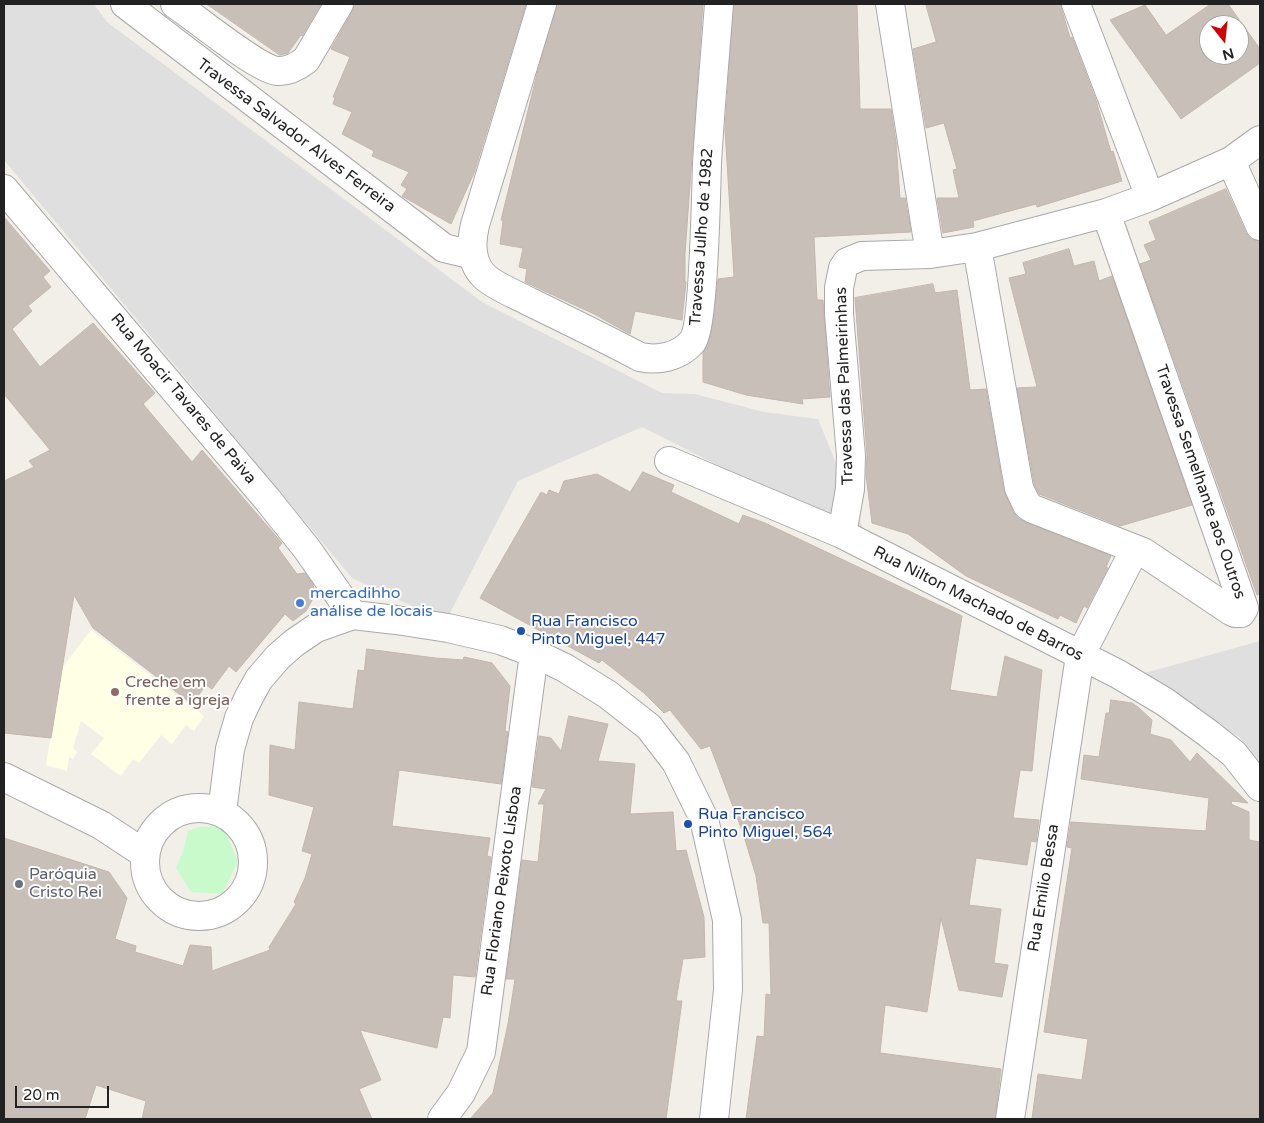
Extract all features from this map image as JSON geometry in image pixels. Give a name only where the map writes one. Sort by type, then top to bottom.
[{"type":"street","name":"Travessa Salvador Alves Ferreira","points":[[126,4],[444,248],[473,255]]},
{"type":"street","points":[[176,4],[245,54],[263,66],[276,71],[298,66],[306,60],[339,4]]},
{"type":"street","points":[[473,255],[472,239],[475,225],[542,4]]},
{"type":"street","name":"Travessa Julho de 1982","points":[[473,255],[478,268],[484,276],[640,357],[651,360],[662,359],[673,355],[692,342],[698,322],[701,289],[707,163],[719,4]]},
{"type":"street","points":[[890,4],[930,254],[977,247],[1106,213],[1231,162],[1260,140]]},
{"type":"street","points":[[1076,4],[1150,196]]},
{"type":"street","points":[[1231,162],[1260,226]]},
{"type":"street","name":"Rua Moacir Tavares de Paiva","points":[[4,190],[267,499],[307,549],[353,615]]},
{"type":"street","name":"Travessa Semelhante aos Outros","points":[[977,247],[1019,488],[1024,500],[1033,509],[1143,552],[1235,613],[1243,612],[1244,608],[1106,213]]},
{"type":"street","name":"Travessa das Palmeirinhas","points":[[842,534],[850,489],[851,456],[839,314],[839,288],[843,268],[850,260],[862,256],[930,254]]},
{"type":"street","name":"Rua Nilton Machado de Barros","points":[[669,461],[842,534],[1126,679],[1165,702],[1202,728],[1234,754],[1260,787]]},
{"type":"street","name":"Rua Emilio Bessa","points":[[1010,1119],[1080,656],[1135,549]]},
{"type":"street","points":[[222,812],[230,749],[242,711],[259,679],[278,656],[316,628],[353,615],[448,628],[500,640],[534,653],[565,668],[606,694],[649,727],[676,762],[704,819],[727,920],[728,990],[714,1119]]},
{"type":"street","name":"Rua Floriano Peixoto Lisboa","points":[[442,1119],[461,1093],[481,1052],[534,653]]},
{"type":"street","points":[[4,778],[101,824],[145,854]]},
{"type":"street","points":[[189,808],[206,808],[222,812],[237,823],[248,838],[253,855],[252,874],[245,891],[233,904],[217,913],[198,916],[180,913],[164,904],[152,889],[146,872],[145,854],[150,838],[160,824],[173,814],[189,808]]},
{"type":"shaded area","points":[[4,4],[94,4],[107,22],[482,302],[662,393],[695,394],[764,412],[818,419],[866,536],[1056,626],[1145,673],[1260,641],[1260,762],[1239,737],[1122,669],[642,427],[518,481],[447,619],[433,616],[352,578],[4,160]]},
{"type":"shaded area","name":"Creche em frente a igreja","points":[[91,630],[204,716],[194,731],[186,725],[172,744],[161,735],[139,763],[133,759],[121,776],[91,754],[104,738],[81,721],[73,748],[77,752],[73,759],[69,757],[67,771],[46,765],[62,668]]},
{"type":"green space","points":[[223,826],[238,862],[222,894],[191,892],[176,868],[183,852],[188,831],[199,827]]},
{"type":"building","points":[[207,4],[321,4],[302,36],[288,53],[280,55]]},
{"type":"building","points":[[355,4],[526,4],[474,173],[451,224],[402,196],[407,189],[401,185],[409,172],[372,156],[374,151],[342,134],[352,112],[333,104],[335,98],[333,97],[350,57],[331,49]]},
{"type":"building","points":[[557,4],[703,4],[682,320],[635,311],[630,334],[594,314],[525,282],[527,269],[519,267],[523,248],[500,244],[503,221],[501,220],[537,74]]},
{"type":"building","points":[[734,4],[857,4],[860,109],[891,109],[896,142],[900,198],[905,198],[911,232],[814,237],[817,300],[823,300],[830,397],[802,399],[803,404],[746,395],[703,382],[703,353],[711,334],[718,279],[734,277],[725,129]]},
{"type":"building","points":[[926,4],[1060,4],[1070,38],[1072,37],[1096,100],[1111,152],[1113,151],[1122,181],[1037,207],[1036,204],[973,221],[974,227],[943,233],[937,198],[959,198],[953,170],[957,169],[944,123],[926,128],[913,49],[936,42]]},
{"type":"building","points":[[1211,4],[1228,4],[1236,15],[1199,15],[1199,65],[1249,65],[1249,34],[1260,49],[1260,63],[1181,119],[1110,20],[1145,5],[1166,35]]},
{"type":"building","points":[[1226,189],[1246,233],[1251,239],[1260,241],[1260,594],[1257,595],[1140,264],[1151,260],[1144,245],[1156,240],[1149,222]]},
{"type":"building","points":[[4,217],[50,271],[43,277],[51,287],[28,306],[32,311],[12,329],[40,367],[93,323],[155,393],[143,404],[192,462],[202,450],[282,543],[278,548],[297,574],[305,573],[313,584],[315,595],[306,611],[293,621],[285,614],[236,672],[229,666],[212,689],[206,685],[192,704],[93,628],[74,595],[51,738],[4,733],[4,481],[34,467],[29,461],[50,450],[4,394]]},
{"type":"building","points":[[1069,249],[1074,266],[1094,261],[1099,281],[1112,276],[1192,505],[1120,526],[1039,494],[1034,483],[1017,388],[1037,387],[1009,278],[1026,274],[1023,263]]},
{"type":"building","points":[[933,284],[935,293],[957,290],[970,390],[986,389],[1004,491],[1013,512],[1018,518],[1027,523],[1111,556],[1106,567],[1108,568],[1087,608],[1084,606],[1076,623],[1060,615],[1058,619],[966,576],[908,534],[872,523],[866,475],[867,455],[855,298]]},
{"type":"building","points":[[643,472],[674,485],[671,492],[739,524],[743,515],[765,523],[962,616],[950,690],[997,697],[1005,656],[1042,670],[1032,771],[1020,770],[1013,818],[1039,820],[1036,842],[1031,841],[1027,865],[976,858],[969,905],[1001,909],[994,963],[1008,965],[1002,997],[959,990],[941,918],[927,1012],[885,1005],[880,1053],[1001,1069],[995,1119],[746,1119],[757,1036],[764,1037],[766,994],[771,995],[769,923],[763,923],[756,876],[743,833],[710,746],[701,749],[670,710],[664,713],[644,693],[602,660],[599,663],[480,598],[541,492],[547,495],[549,490],[559,494],[564,481],[597,474],[630,492]]},
{"type":"building","points":[[367,649],[435,658],[463,660],[464,657],[492,663],[510,686],[505,731],[508,732],[501,784],[399,770],[392,826],[490,838],[487,856],[491,857],[475,977],[453,975],[450,1018],[443,1017],[437,1048],[360,1030],[381,1080],[359,1089],[372,1119],[142,1119],[146,1101],[96,1085],[85,1119],[4,1119],[4,838],[109,872],[127,898],[115,939],[136,946],[135,952],[183,966],[190,945],[211,947],[212,971],[270,950],[269,947],[296,904],[294,902],[305,878],[312,854],[302,851],[314,807],[269,795],[270,745],[295,750],[299,702],[353,709],[358,670],[364,671]]},
{"type":"building","points":[[1111,700],[1132,703],[1138,707],[1152,720],[1150,734],[1171,740],[1190,762],[1197,753],[1248,803],[1232,801],[1231,804],[1249,812],[1249,840],[1260,842],[1260,1119],[1032,1119],[1038,1074],[1082,1080],[1088,1039],[1044,1032],[1072,848],[1067,847],[1071,822],[1206,831],[1209,798],[1081,779],[1084,755],[1099,757],[1106,713],[1109,713]]},
{"type":"building","points":[[569,716],[608,724],[598,761],[635,764],[630,814],[673,812],[676,851],[686,850],[704,917],[705,957],[683,959],[676,1001],[682,1001],[666,1119],[470,1119],[493,1093],[508,1024],[515,979],[506,979],[522,860],[538,862],[544,804],[538,804],[546,789],[532,787],[539,736],[551,738],[561,751]]},
{"type":"place","name":"mercadihho análise de locais","points":[[300,603]]},
{"type":"place","name":"Rua Francisco Pinto Miguel, 447","points":[[521,631]]},
{"type":"place","name":"Creche em frente a igreja","points":[[115,692]]},
{"type":"place","name":"Rua Francisco Pinto Miguel, 564","points":[[688,824]]},
{"type":"place","name":"Paróquia Cristo Rei","points":[[19,884]]}]
